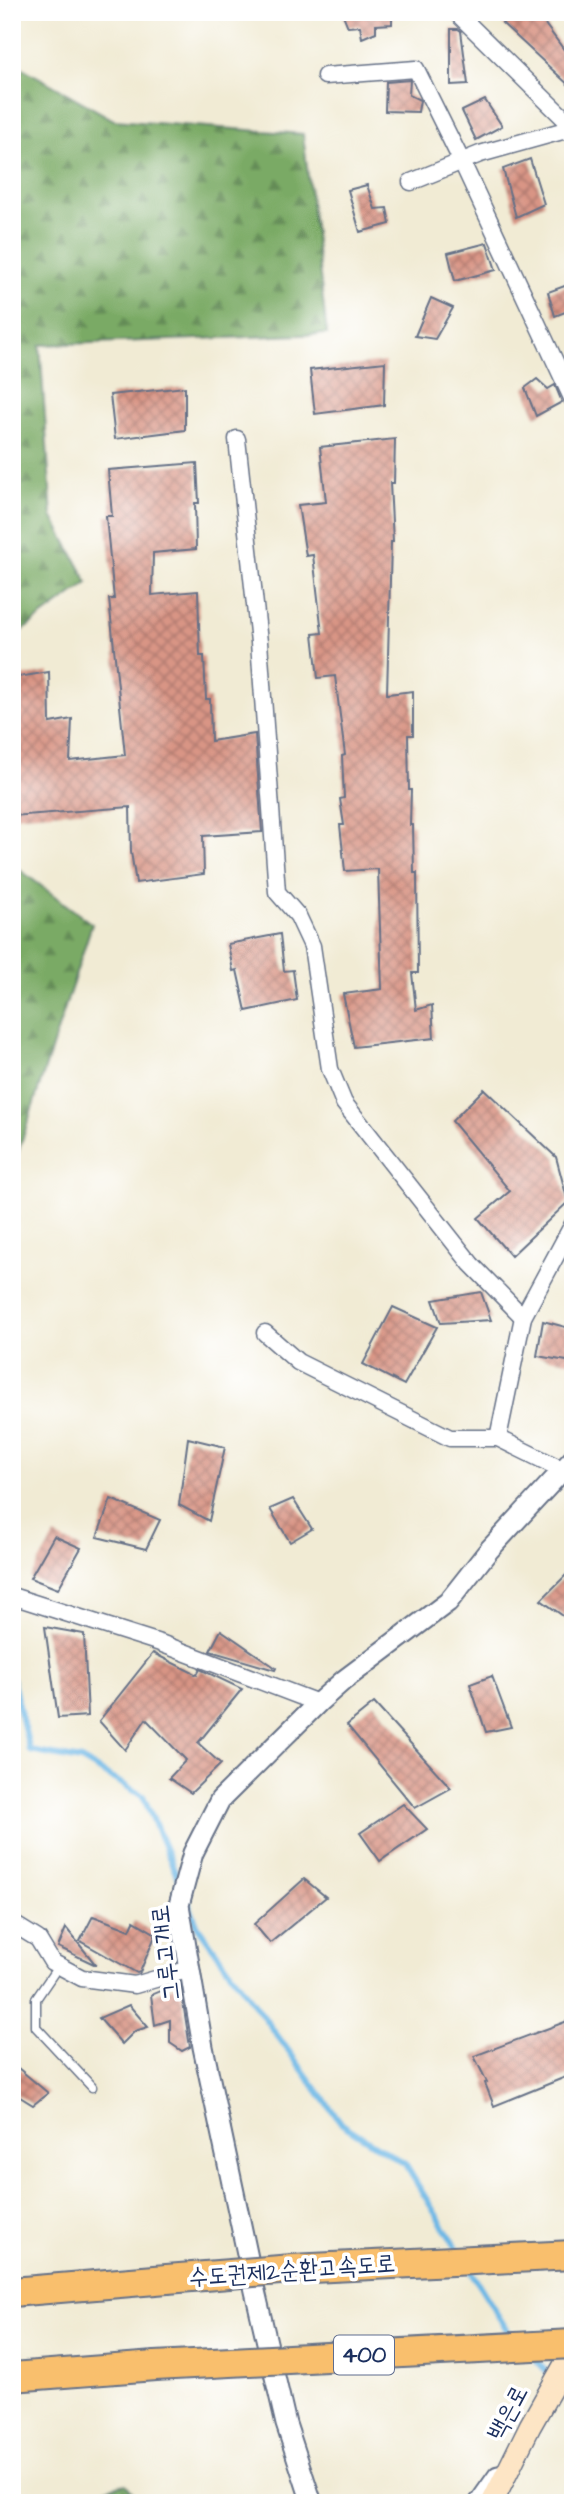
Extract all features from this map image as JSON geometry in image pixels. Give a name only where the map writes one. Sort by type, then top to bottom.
[{"type":"highway","name":"수도권제2순환고속도로","points":[[12,2292],[292,2269],[573,2255]]},
{"type":"highway","name":"400","points":[[12,2377],[155,2366],[570,2353]]},
{"type":"main road","name":"백은로","points":[[492,2503],[570,2353]]},
{"type":"street","points":[[411,182],[480,154],[573,128],[456,12]]},
{"type":"street","points":[[325,76],[415,69],[462,162],[573,400]]},
{"type":"street","points":[[237,439],[259,642],[277,892],[298,916],[312,946],[330,1069],[344,1103],[352,1114],[471,1264],[523,1317]]},
{"type":"street","points":[[498,1438],[523,1317],[573,1224]]},
{"type":"street","points":[[265,1333],[298,1362],[450,1438],[498,1438],[568,1464]]},
{"type":"street","name":"그루고개로","points":[[312,2503],[279,2397],[203,2047],[180,1905],[183,1892],[193,1853],[220,1800],[344,1680],[449,1602],[489,1550],[568,1464]]},
{"type":"street","points":[[12,1596],[160,1643],[318,1703]]},
{"type":"street","points":[[12,1923],[38,1939],[52,1962],[82,1978],[135,1985],[190,1969]]},
{"type":"street","points":[[479,2503],[519,2447]]},
{"type":"lane","points":[[59,1965],[36,1999],[36,2027],[92,2087]]},
{"type":"green space","points":[[12,62],[114,120],[303,134],[327,334],[40,345],[52,516],[88,583],[12,638]]},
{"type":"green space","points":[[12,864],[92,924],[12,1171]]},
{"type":"green space","points":[[126,2484],[141,2503],[43,2503]]},
{"type":"building","points":[[342,12],[392,12],[392,24],[376,25],[376,32],[362,38],[360,26],[348,27]]},
{"type":"building","points":[[514,12],[536,12],[573,58],[573,89],[502,23]]},
{"type":"building","points":[[451,29],[461,31],[468,84],[451,85]]},
{"type":"building","points":[[410,80],[409,95],[420,100],[418,112],[385,111],[386,82]]},
{"type":"building","points":[[485,100],[502,126],[476,140],[462,111]]},
{"type":"building","points":[[530,159],[544,204],[516,217],[503,169]]},
{"type":"building","points":[[367,185],[375,209],[387,208],[390,224],[360,232],[348,190]]},
{"type":"building","points":[[487,243],[496,270],[455,281],[448,253]]},
{"type":"building","points":[[573,283],[573,309],[555,316],[548,292]]},
{"type":"building","points":[[431,298],[453,308],[435,339],[415,336]]},
{"type":"building","points":[[385,362],[384,405],[315,414],[310,370]]},
{"type":"building","points":[[537,379],[548,389],[555,385],[562,402],[536,416],[525,388]]},
{"type":"building","points":[[185,387],[185,430],[115,439],[110,395]]},
{"type":"building","points":[[395,439],[394,483],[390,483],[393,542],[387,694],[413,691],[413,735],[408,735],[410,825],[413,825],[414,873],[417,873],[418,973],[412,973],[416,1010],[432,1005],[434,1038],[354,1047],[343,994],[382,989],[378,869],[345,871],[340,825],[344,825],[340,799],[344,798],[342,756],[345,755],[335,676],[318,678],[313,634],[322,633],[313,555],[306,556],[298,505],[326,502],[320,447]]},
{"type":"building","points":[[197,463],[199,503],[195,503],[196,549],[153,553],[152,595],[198,591],[200,656],[204,656],[206,699],[210,699],[211,741],[255,734],[262,832],[203,836],[204,874],[136,883],[131,852],[130,807],[12,816],[12,678],[49,672],[50,723],[72,719],[70,761],[125,755],[109,599],[114,599],[106,516],[112,516],[108,470]]},
{"type":"building","points":[[280,934],[284,971],[293,970],[297,1000],[246,1011],[237,970],[233,971],[228,944]]},
{"type":"building","points":[[484,1089],[556,1157],[568,1202],[511,1256],[478,1218],[510,1191],[452,1121]]},
{"type":"building","points":[[481,1292],[491,1320],[441,1323],[433,1300]]},
{"type":"building","points":[[393,1307],[437,1327],[404,1385],[363,1364]]},
{"type":"building","points":[[543,1321],[573,1329],[573,1362],[537,1356]]},
{"type":"building","points":[[188,1438],[225,1447],[209,1521],[179,1505]]},
{"type":"building","points":[[111,1499],[160,1520],[146,1549],[97,1537]]},
{"type":"building","points":[[293,1499],[312,1529],[290,1542],[270,1509]]},
{"type":"building","points":[[54,1536],[81,1548],[58,1589],[30,1578]]},
{"type":"building","points":[[573,1568],[573,1623],[541,1600]]},
{"type":"building","points":[[45,1627],[84,1634],[88,1716],[58,1718]]},
{"type":"building","points":[[221,1630],[276,1668],[275,1670],[210,1651]]},
{"type":"building","points":[[153,1653],[197,1675],[200,1669],[242,1689],[198,1743],[221,1764],[191,1793],[169,1778],[186,1760],[146,1719],[125,1750],[99,1721]]},
{"type":"building","points":[[492,1676],[511,1727],[486,1732],[470,1684]]},
{"type":"building","points":[[374,1703],[451,1788],[415,1808],[347,1725]]},
{"type":"building","points":[[403,1804],[427,1829],[380,1861],[360,1833]]},
{"type":"building","points":[[304,1879],[326,1897],[270,1943],[254,1924]]},
{"type":"building","points":[[93,1916],[130,1930],[134,1921],[156,1934],[140,1972],[137,1973],[80,1941]]},
{"type":"building","points":[[66,1928],[96,1965],[58,1947]]},
{"type":"building","points":[[180,1983],[190,2047],[182,2051],[170,2043],[170,2020],[155,2025],[151,1995]]},
{"type":"building","points":[[129,2005],[148,2027],[135,2031],[122,2044],[99,2018]]},
{"type":"building","points":[[573,2019],[573,2074],[494,2106],[485,2083],[487,2082],[474,2056]]},
{"type":"building","points":[[12,2063],[48,2093],[33,2105],[12,2092]]},
{"type":"waterway","points":[[12,1679],[30,1751],[81,1760],[143,1796],[180,1883]]},
{"type":"waterway","points":[[187,1900],[198,1927],[342,2124],[405,2164],[459,2252]]},
{"type":"waterway","points":[[468,2267],[507,2330],[516,2339]]},
{"type":"waterway","points":[[531,2355],[573,2398]]}]
